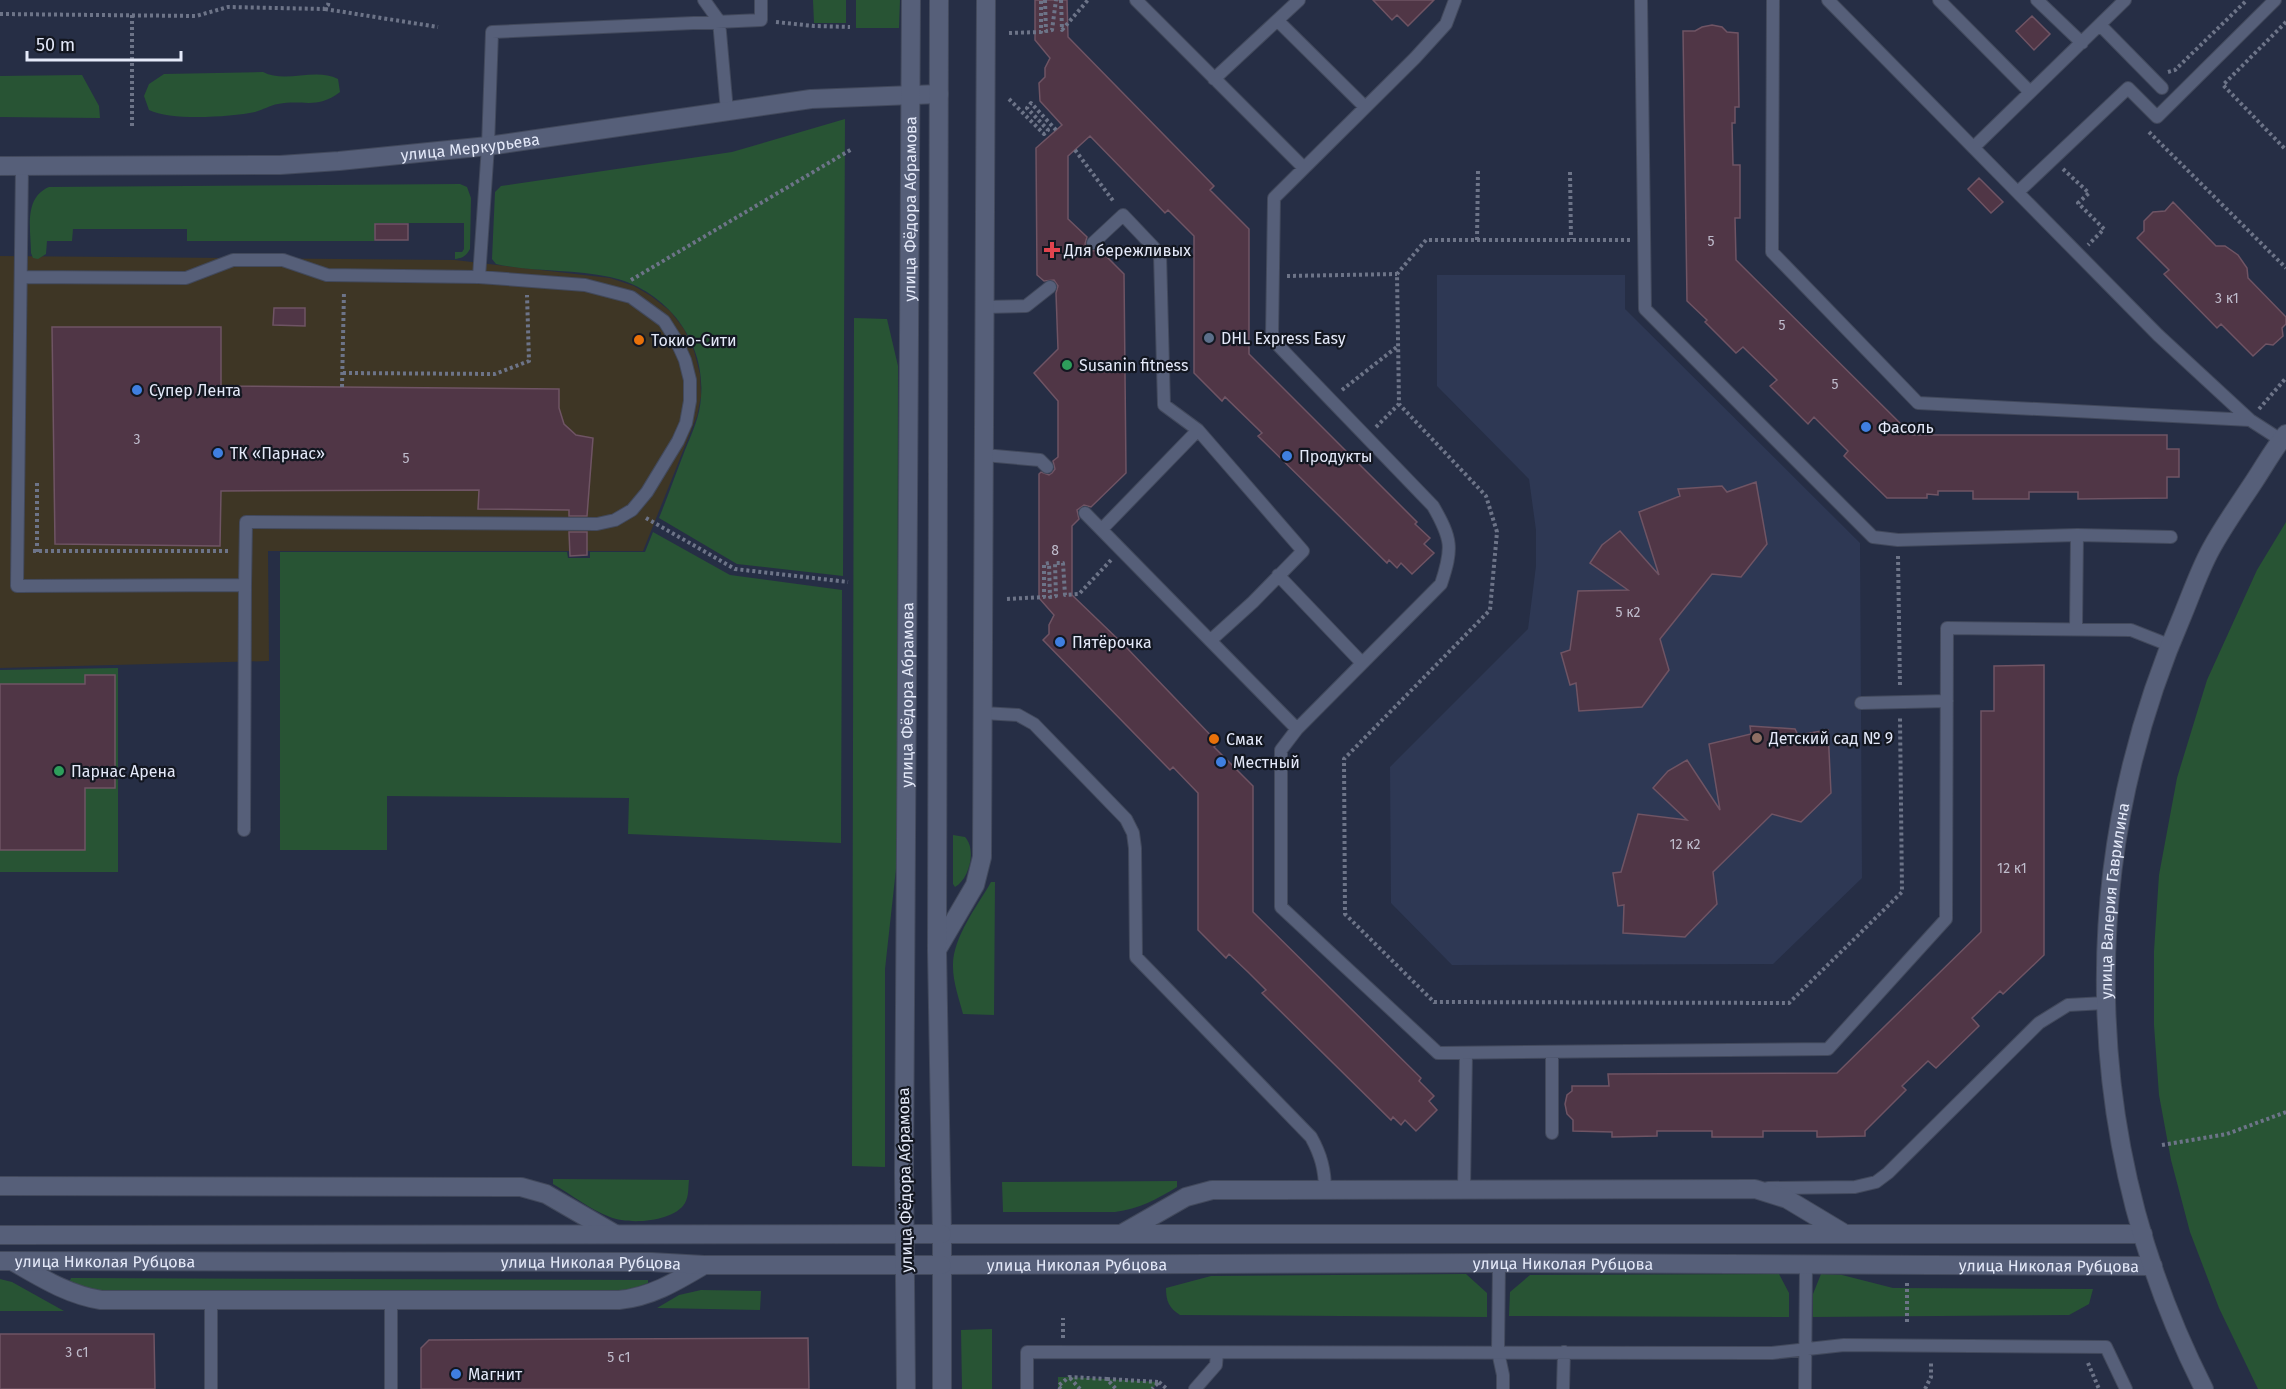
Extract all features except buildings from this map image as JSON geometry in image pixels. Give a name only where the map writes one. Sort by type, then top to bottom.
[{"type":"street","name":"улица Фёдора Абрамова","points":[[906,1389],[904,1150],[911,0]]},
{"type":"street","name":"улица Фёдора Абрамова","points":[[939,0],[938,950],[942,1389]]},
{"type":"street","points":[[938,950],[975,885],[982,857],[986,0]]},
{"type":"street","name":"улица Меркурьева","points":[[0,166],[280,165],[488,146],[811,99],[939,94]]},
{"type":"street","name":"улица Валерия Гаврилина","points":[[2204,1389],[2188,1358],[2153,1266],[2126,1171],[2108,1065],[2105,1003],[2106,929],[2111,875],[2123,805],[2140,731],[2169,645],[2211,549],[2283,437]]},
{"type":"street","points":[[0,1186],[521,1187],[546,1194],[615,1234]]},
{"type":"street","points":[[1120,1234],[1186,1197],[1212,1190],[1755,1189],[1787,1199],[1844,1233]]},
{"type":"street","name":"улица Николая Рубцова","points":[[0,1235],[2143,1234]]},
{"type":"street","points":[[6,1261],[82,1297],[100,1300],[634,1299],[674,1283],[704,1265]]},
{"type":"street","name":"улица Николая Рубцова","points":[[6,1261],[651,1262],[704,1265],[942,1266],[1499,1263],[2153,1266]]},
{"type":"lane","points":[[704,0],[719,21],[727,111]]},
{"type":"lane","points":[[479,277],[488,146],[492,32],[762,20],[761,0]]},
{"type":"lane","points":[[1136,0],[1304,168]]},
{"type":"lane","points":[[1214,78],[1299,0]]},
{"type":"lane","points":[[1455,0],[1446,24],[1274,198],[1272,339],[1433,506],[1447,531],[1449,560],[1442,584],[1297,729],[1281,750],[1281,907],[1438,1053],[1828,1049],[1946,920],[1947,628],[2131,630],[2169,645]]},
{"type":"lane","points":[[1641,0],[1645,309],[1872,537],[1898,540],[2077,535],[2171,537]]},
{"type":"lane","points":[[1773,0],[1772,252],[1917,403],[2250,420]]},
{"type":"lane","points":[[1828,0],[2158,335],[2250,420],[2283,437]]},
{"type":"lane","points":[[1939,0],[2030,92]]},
{"type":"lane","points":[[2037,0],[2082,43]]},
{"type":"lane","points":[[1974,147],[2126,0]]},
{"type":"lane","points":[[2018,192],[2128,88],[2157,117],[2276,0]]},
{"type":"lane","points":[[1278,21],[1365,107]]},
{"type":"lane","points":[[2100,25],[2162,88]]},
{"type":"lane","points":[[22,166],[17,586],[245,585]]},
{"type":"lane","points":[[1093,243],[1123,215],[1160,254],[1164,405],[1198,430],[1303,551],[1253,602],[1211,640]]},
{"type":"lane","points":[[22,277],[186,278],[233,260],[283,260],[327,275],[479,277],[585,285],[631,297],[664,321],[685,360],[690,380],[690,401],[686,423],[678,441],[647,492],[632,510],[615,520],[597,524],[246,522],[244,830]]},
{"type":"lane","points":[[984,307],[1026,306],[1050,286]]},
{"type":"lane","points":[[1102,529],[1198,430]]},
{"type":"lane","points":[[984,454],[1041,460],[1047,466]]},
{"type":"lane","points":[[1085,513],[1122,548],[1297,729]]},
{"type":"lane","points":[[2076,628],[2077,535]]},
{"type":"lane","points":[[1278,575],[1362,663]]},
{"type":"lane","points":[[1861,703],[1947,701]]},
{"type":"lane","points":[[983,713],[1018,715],[1034,724],[1126,819],[1133,833],[1135,848],[1136,957],[1311,1137],[1320,1153],[1325,1173],[1325,1190]]},
{"type":"lane","points":[[1755,1189],[1855,1187],[1876,1182],[1888,1173],[2038,1023],[2068,1005],[2105,1003]]},
{"type":"lane","points":[[1552,1052],[1552,1133]]},
{"type":"lane","points":[[1464,1190],[1466,1053]]},
{"type":"lane","points":[[1499,1263],[1498,1352],[1503,1375],[1503,1389]]},
{"type":"lane","points":[[1805,1389],[1806,1265]]},
{"type":"lane","points":[[211,1299],[211,1389]]},
{"type":"lane","points":[[391,1299],[391,1389]]},
{"type":"lane","points":[[1028,1389],[1027,1352],[1772,1353],[1844,1345],[2106,1347],[2126,1389]]},
{"type":"lane","points":[[1563,1389],[1564,1352]]},
{"type":"lane","points":[[1195,1389],[1216,1365],[1217,1353]]},
{"type":"path","points":[[324,9],[329,0]]},
{"type":"path","points":[[1043,0],[1046,31],[1052,30],[1056,0]]},
{"type":"path","points":[[1009,33],[1041,32],[1043,0]]},
{"type":"path","points":[[1061,0],[1062,30],[1088,0]]},
{"type":"path","points":[[2175,70],[2247,0]]},
{"type":"path","points":[[0,14],[196,16],[228,7],[324,9],[438,27]]},
{"type":"path","points":[[132,15],[132,128]]},
{"type":"path","points":[[762,20],[814,26],[850,27]]},
{"type":"path","points":[[2286,22],[2223,85],[2286,150]]},
{"type":"path","points":[[1009,99],[1044,134],[1048,130],[1027,108],[1032,103],[1056,130]]},
{"type":"path","points":[[2142,125],[2286,268]]},
{"type":"path","points":[[612,291],[852,149]]},
{"type":"path","points":[[1075,150],[1123,215]]},
{"type":"path","points":[[2071,161],[2063,169],[2089,193],[2078,203],[2104,229]]},
{"type":"path","points":[[1477,240],[1478,171]]},
{"type":"path","points":[[1570,172],[1571,239]]},
{"type":"path","points":[[1644,240],[1426,240],[1397,274],[1399,404],[1486,496],[1497,532],[1490,610],[1344,759],[1345,914],[1434,1002],[1789,1003],[1902,892],[1898,540]]},
{"type":"path","points":[[1273,276],[1397,274]]},
{"type":"path","points":[[342,387],[345,275]]},
{"type":"path","points":[[343,373],[495,374],[529,361],[527,280]]},
{"type":"path","points":[[1330,399],[1398,346]]},
{"type":"path","points":[[2250,420],[2286,378]]},
{"type":"path","points":[[1366,436],[1399,404]]},
{"type":"path","points":[[632,510],[735,569],[848,582]]},
{"type":"path","points":[[1007,599],[1044,597],[1044,564],[1049,563],[1050,597],[1056,596],[1055,563],[1064,563],[1065,596],[1079,594],[1122,548]]},
{"type":"path","points":[[17,551],[246,551]]},
{"type":"path","points":[[2162,1145],[2227,1134],[2286,1112]]},
{"type":"path","points":[[1906,1283],[1907,1323]]},
{"type":"path","points":[[1925,1389],[1931,1377],[1931,1358]]},
{"type":"path","points":[[1069,1377],[1159,1382],[1167,1389]]},
{"type":"path","points":[[1059,1388],[1069,1377]]},
{"type":"path","points":[[1069,1377],[1080,1389]]},
{"type":"path","points":[[1107,1379],[1115,1389]]},
{"type":"path","points":[[1152,1389],[1159,1382]]},
{"type":"shaded area","points":[[0,256],[455,260],[610,278],[634,286],[651,296],[670,311],[684,329],[694,351],[700,374],[701,396],[697,416],[643,551],[268,551],[269,661],[0,668]]},
{"type":"shaded area","points":[[1437,275],[1625,275],[1625,309],[1860,543],[1862,878],[1773,964],[1452,965],[1391,903],[1390,767],[1528,629],[1536,566],[1536,530],[1529,479],[1437,386]]},
{"type":"green space","points":[[813,0],[846,0],[846,23],[814,23]]},
{"type":"green space","points":[[856,0],[900,0],[899,28],[856,28]]},
{"type":"green space","points":[[263,72],[281,76],[329,76],[338,79],[340,92],[324,101],[287,103],[244,114],[201,117],[171,116],[149,110],[144,96],[149,84],[164,74]]},
{"type":"green space","points":[[82,75],[99,106],[100,118],[0,117],[0,76]]},
{"type":"green space","points":[[845,119],[843,576],[737,564],[659,518],[695,424],[701,397],[701,376],[697,356],[678,320],[664,305],[630,283],[610,277],[496,264],[492,259],[495,192],[501,186],[732,152]]},
{"type":"green space","points":[[460,184],[467,187],[471,198],[470,249],[458,259],[455,259],[455,252],[462,252],[464,249],[464,223],[375,223],[374,241],[187,241],[187,229],[73,229],[72,241],[47,241],[46,254],[38,259],[33,258],[31,253],[30,216],[32,207],[35,199],[49,187]]},
{"type":"green space","points":[[854,318],[887,319],[898,366],[897,860],[885,969],[885,1167],[852,1166]]},
{"type":"green space","points":[[2286,522],[2286,1389],[2258,1389],[2219,1308],[2190,1232],[2171,1160],[2159,1095],[2154,1025],[2154,951],[2159,875],[2177,778],[2207,680],[2257,570]]},
{"type":"green space","points":[[653,532],[730,575],[842,590],[841,843],[628,834],[629,798],[387,796],[387,850],[280,850],[280,552],[567,552],[568,558],[590,558],[590,552],[645,552]]},
{"type":"green space","name":"Парнас Арена","points":[[118,668],[118,872],[0,872],[0,670]]},
{"type":"green space","points":[[953,835],[965,837],[969,843],[971,856],[964,878],[955,887],[953,884]]},
{"type":"green space","points":[[991,882],[995,882],[994,1015],[963,1014],[954,979],[954,956],[966,923]]},
{"type":"green space","points":[[553,1179],[689,1180],[688,1195],[685,1203],[679,1209],[661,1218],[628,1221],[603,1214],[553,1184]]},
{"type":"green space","points":[[1177,1181],[1177,1187],[1162,1196],[1124,1211],[1003,1212],[1002,1182]]},
{"type":"green space","points":[[1466,1274],[1487,1293],[1487,1317],[1180,1315],[1171,1307],[1166,1293],[1166,1288],[1211,1276]]},
{"type":"green space","points":[[1779,1274],[1789,1293],[1789,1317],[1509,1316],[1510,1292],[1530,1275]]},
{"type":"green space","points":[[1821,1274],[1842,1275],[1893,1288],[2093,1289],[2089,1304],[2069,1315],[1813,1317],[1813,1294]]},
{"type":"green space","points":[[71,1278],[648,1280],[648,1283],[632,1289],[614,1291],[95,1290],[83,1289],[69,1283]]},
{"type":"green space","points":[[0,1279],[12,1282],[64,1311],[0,1311]]},
{"type":"green space","points":[[701,1290],[761,1291],[760,1310],[657,1308],[679,1295]]},
{"type":"green space","points":[[992,1329],[992,1389],[962,1389],[961,1330]]},
{"type":"green space","points":[[1058,1377],[1159,1382],[1152,1389],[1058,1389]]},
{"type":"place","name":"Для бережливых","points":[[1052,250]]},
{"type":"place","name":"DHL Express Easy","points":[[1209,338]]},
{"type":"place","name":"Токио-Сити","points":[[639,340]]},
{"type":"place","name":"Susanin fitness","points":[[1067,365]]},
{"type":"place","name":"Супер Лента","points":[[137,390]]},
{"type":"place","name":"Фасоль","points":[[1866,427]]},
{"type":"place","name":"ТК «Парнас»","points":[[218,453]]},
{"type":"place","name":"Продукты","points":[[1287,456]]},
{"type":"place","name":"Пятёрочка","points":[[1060,642]]},
{"type":"place","name":"Детский сад № 9","points":[[1757,738]]},
{"type":"place","name":"Смак","points":[[1214,739]]},
{"type":"place","name":"Местный","points":[[1221,762]]},
{"type":"place","name":"Парнас Арена","points":[[59,771]]},
{"type":"place","name":"Магнит","points":[[456,1374]]}]
